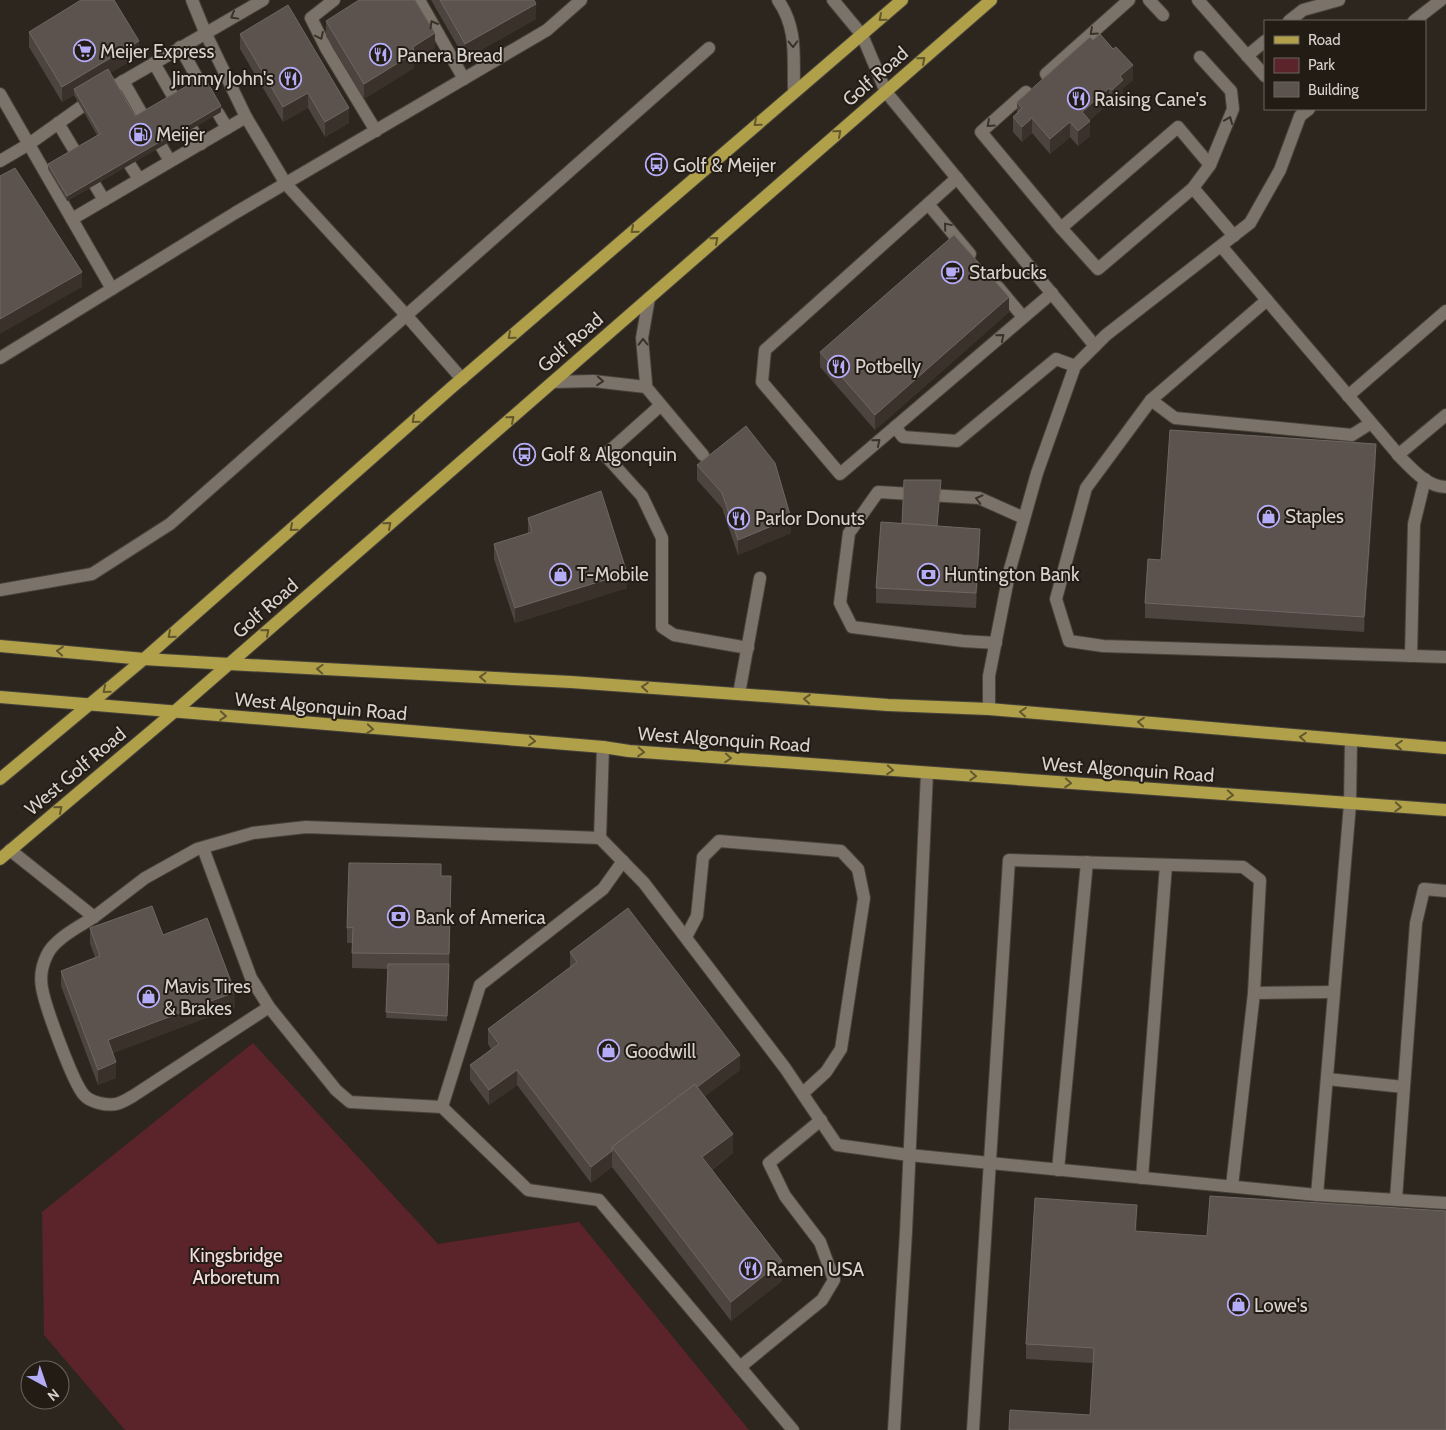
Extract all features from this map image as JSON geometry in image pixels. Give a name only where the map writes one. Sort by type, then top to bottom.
[{"type":"main road","points":[[0,779],[144,659],[794,91],[902,0]]},
{"type":"main road","name":"Golf Road","points":[[174,712],[991,0]]},
{"type":"main road","name":"West Algonquin Road","points":[[0,646],[144,659],[571,682],[888,705],[989,709],[1446,748]]},
{"type":"main road","name":"West Algonquin Road","points":[[0,697],[604,747],[630,752],[1446,810]]},
{"type":"main road","name":"West Golf Road","points":[[5,855],[174,712]]},
{"type":"lane","points":[[192,0],[205,32],[246,117],[286,184],[406,315],[462,380]]},
{"type":"lane","points":[[144,116],[118,83],[263,0]]},
{"type":"lane","points":[[334,0],[312,18],[327,50],[376,131]]},
{"type":"lane","points":[[419,0],[464,79]]},
{"type":"lane","points":[[0,358],[286,184],[547,30],[568,5],[582,0]]},
{"type":"lane","points":[[778,0],[786,12],[793,31],[794,91]]},
{"type":"lane","points":[[833,0],[862,35],[886,92],[1095,346]]},
{"type":"lane","points":[[1046,74],[1129,0]]},
{"type":"lane","points":[[1149,0],[1163,15]]},
{"type":"lane","points":[[1198,0],[1264,75]]},
{"type":"lane","points":[[1290,20],[1303,10],[1339,0]]},
{"type":"lane","points":[[1415,20],[1441,0]]},
{"type":"lane","points":[[1248,56],[1264,43]]},
{"type":"lane","points":[[180,47],[200,83]]},
{"type":"lane","points":[[0,590],[92,574],[170,524],[709,48]]},
{"type":"lane","points":[[1026,92],[981,132],[1061,228],[1098,269],[1192,188],[1210,165],[1233,109],[1231,91],[1200,57]]},
{"type":"lane","points":[[154,63],[174,98]]},
{"type":"lane","points":[[0,94],[112,289]]},
{"type":"lane","points":[[0,162],[81,107]]},
{"type":"lane","points":[[989,709],[989,676],[1010,569],[1037,473],[1075,366],[1106,335],[1250,223],[1280,170],[1301,111]]},
{"type":"lane","points":[[218,113],[227,128]]},
{"type":"lane","points":[[72,218],[246,117]]},
{"type":"lane","points":[[58,123],[76,153]]},
{"type":"lane","points":[[1061,228],[1178,127],[1210,165]]},
{"type":"lane","points":[[192,129],[201,144]]},
{"type":"lane","points":[[161,146],[170,161]]},
{"type":"lane","points":[[130,165],[139,180]]},
{"type":"lane","points":[[957,178],[765,350],[762,382],[840,474],[1052,293]]},
{"type":"lane","points":[[95,185],[104,200]]},
{"type":"lane","points":[[1192,188],[1234,236]]},
{"type":"lane","points":[[928,204],[979,264]]},
{"type":"lane","points":[[1221,246],[1398,455],[1418,475],[1438,487],[1446,488]]},
{"type":"lane","points":[[992,280],[1024,318]]},
{"type":"lane","points":[[649,298],[642,338],[646,387],[703,455]]},
{"type":"lane","points":[[1267,300],[1151,400],[1086,488],[1056,599],[1069,641],[1103,646],[1446,658]]},
{"type":"lane","points":[[1348,396],[1446,311]]},
{"type":"lane","points":[[895,427],[903,437],[957,441],[1056,359],[1075,366]]},
{"type":"lane","points":[[553,382],[593,380],[646,387]]},
{"type":"lane","points":[[1151,400],[1175,418],[1352,435],[1371,423]]},
{"type":"lane","points":[[661,405],[605,455],[642,496],[662,538],[662,627],[674,635],[748,648]]},
{"type":"lane","points":[[1398,455],[1446,415]]},
{"type":"lane","points":[[1411,656],[1414,524],[1425,479]]},
{"type":"lane","points":[[996,643],[963,641],[852,627],[840,603],[848,533],[878,492],[979,498],[1024,518]]},
{"type":"lane","points":[[739,694],[760,578]]},
{"type":"lane","points":[[1317,1195],[1350,804],[1351,741]]},
{"type":"lane","points":[[600,838],[604,747]]},
{"type":"lane","points":[[894,1430],[906,1232],[927,773]]},
{"type":"lane","points":[[269,1007],[133,1096],[115,1104],[98,1103],[84,1096],[76,1082],[47,1007],[42,987],[41,970],[48,952],[64,936],[94,917],[145,878],[197,849],[252,833],[306,827],[600,838],[644,883],[686,937],[785,1068],[837,1145],[909,1155],[1317,1195],[1446,1203]]},
{"type":"lane","points":[[686,937],[697,916],[703,857],[719,840],[841,851],[858,869],[864,898],[841,1049],[826,1072],[803,1093]]},
{"type":"lane","points":[[203,848],[251,978],[269,1007],[336,1090],[350,1102],[442,1107],[528,1190],[599,1200],[792,1430]]},
{"type":"lane","points":[[5,855],[94,917]]},
{"type":"lane","points":[[973,1430],[1009,860],[1243,867],[1260,880],[1254,993],[1232,1186]]},
{"type":"lane","points":[[442,1107],[480,985],[603,889],[623,861]]},
{"type":"lane","points":[[1058,1170],[1087,862]]},
{"type":"lane","points":[[1142,1178],[1166,865]]},
{"type":"lane","points":[[1396,1200],[1416,923],[1424,889],[1446,891]]},
{"type":"lane","points":[[1254,993],[1334,992]]},
{"type":"lane","points":[[1326,1079],[1404,1087]]},
{"type":"lane","points":[[740,1367],[822,1300],[834,1280],[820,1242],[784,1196],[769,1163],[821,1120]]},
{"type":"green space","name":"Kingsbridge Arboretum","points":[[253,1043],[438,1244],[579,1222],[749,1430],[125,1430],[70,1365],[70,1360],[65,1360],[44,1335],[42,1212]]},
{"type":"building","name":"Meijer Express","points":[[81,0],[114,0],[139,41],[62,87],[29,32]]},
{"type":"building","name":"Panera Bread","points":[[359,0],[415,0],[435,33],[413,47],[414,53],[364,84],[326,21]]},
{"type":"building","points":[[440,0],[534,0],[536,4],[465,44]]},
{"type":"building","name":"Jimmy John's","points":[[288,5],[349,108],[325,122],[308,93],[283,107],[240,34]]},
{"type":"building","name":"Raising Cane's","points":[[1100,34],[1113,49],[1116,47],[1133,65],[1120,76],[1123,80],[1112,90],[1109,88],[1082,112],[1090,121],[1078,131],[1070,122],[1050,139],[1032,118],[1022,127],[1013,117],[1022,108],[1017,102],[1090,37],[1093,40]]},
{"type":"building","name":"Meijer","points":[[108,69],[135,116],[204,76],[221,106],[67,196],[48,164],[100,134],[74,89]]},
{"type":"building","points":[[15,168],[82,272],[0,319],[0,176]]},
{"type":"building","points":[[954,235],[1009,297],[875,415],[820,352]]},
{"type":"building","points":[[746,426],[775,463],[791,518],[738,540],[722,493],[697,465]]},
{"type":"building","name":"Staples","points":[[1170,430],[1376,444],[1364,617],[1145,603],[1148,559],[1161,560]]},
{"type":"building","points":[[904,480],[941,480],[937,526],[902,523]]},
{"type":"building","name":"T-Mobile","points":[[601,491],[627,573],[515,608],[494,544],[532,532],[528,518]]},
{"type":"building","name":"Huntington Bank","points":[[881,522],[980,529],[976,593],[876,588]]},
{"type":"building","name":"Bank of America","points":[[349,863],[441,864],[441,876],[451,876],[449,954],[352,953],[353,927],[347,928]]},
{"type":"building","name":"Mavis Tires & Brakes","points":[[152,906],[163,935],[207,918],[235,992],[108,1040],[116,1062],[98,1070],[61,971],[100,956],[90,928]]},
{"type":"building","name":"Goodwill","points":[[628,908],[740,1055],[697,1087],[695,1084],[612,1147],[612,1151],[591,1167],[517,1070],[489,1090],[470,1065],[499,1044],[488,1029],[577,962],[570,952]]},
{"type":"building","points":[[388,964],[449,964],[447,1016],[386,1012]]},
{"type":"building","points":[[695,1084],[733,1134],[702,1157],[782,1261],[731,1302],[612,1147]]},
{"type":"building","name":"Lowe's","points":[[1210,1196],[1446,1211],[1446,1430],[1009,1430],[1010,1410],[1090,1415],[1094,1348],[1026,1344],[1035,1198],[1137,1205],[1135,1231],[1207,1236]]},
{"type":"place","name":"Meijer Express","points":[[84,51]]},
{"type":"place","name":"Panera Bread","points":[[381,55]]},
{"type":"place","name":"Jimmy John's","points":[[290,78]]},
{"type":"place","name":"Raising Cane's","points":[[1078,99]]},
{"type":"place","name":"Meijer","points":[[140,134]]},
{"type":"place","name":"Golf & Meijer","points":[[657,165]]},
{"type":"place","name":"Starbucks","points":[[953,272]]},
{"type":"place","name":"Potbelly","points":[[839,366]]},
{"type":"place","name":"Golf & Algonquin","points":[[525,454]]},
{"type":"place","name":"Staples","points":[[1269,516]]},
{"type":"place","name":"Parlor Donuts","points":[[739,518]]},
{"type":"place","name":"T-Mobile","points":[[561,574]]},
{"type":"place","name":"Huntington Bank","points":[[928,574]]},
{"type":"place","name":"Bank of America","points":[[399,917]]},
{"type":"place","name":"Mavis Tires & Brakes","points":[[148,997]]},
{"type":"place","name":"Goodwill","points":[[609,1051]]},
{"type":"place","name":"Ramen USA","points":[[750,1269]]},
{"type":"place","name":"Lowe's","points":[[1238,1305]]}]
